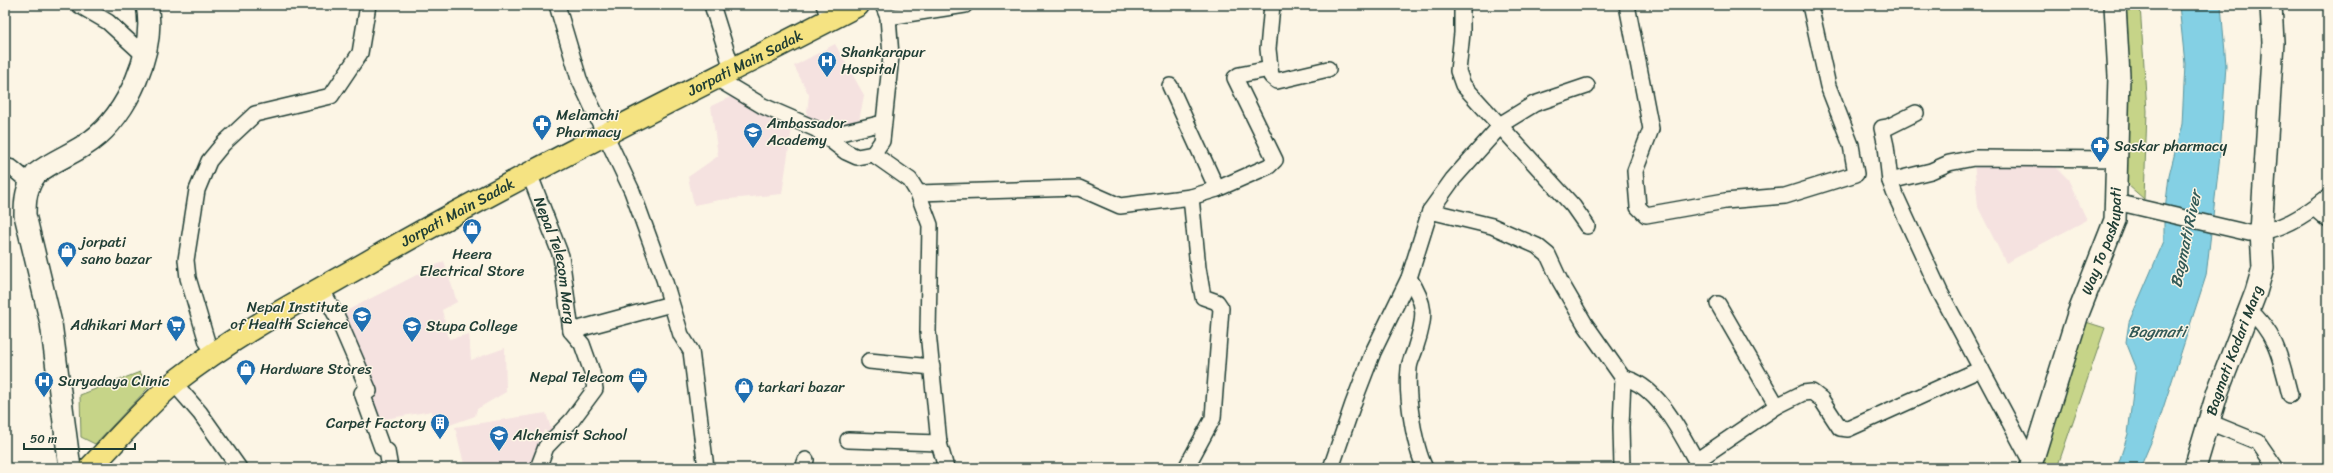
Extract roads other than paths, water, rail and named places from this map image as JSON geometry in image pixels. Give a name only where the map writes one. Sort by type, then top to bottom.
[{"type":"main road","points":[[70,468],[50,323],[25,215],[25,199],[30,182],[43,168],[92,140],[109,123],[126,101],[137,77],[148,40],[149,19],[146,5]]},
{"type":"main road","name":"Jorpati Main Sadak","points":[[90,468],[143,412],[174,383],[214,353],[320,288],[529,174],[724,74],[827,12],[858,5]]},
{"type":"main road","name":"Way To pashupati","points":[[2031,466],[2078,314],[2114,220],[2116,202],[2119,76],[2115,5]]},
{"type":"main road","name":"Bagmati Kodari Marg","points":[[2195,468],[2218,391],[2249,310],[2263,268],[2261,232],[2273,42],[2271,5]]},
{"type":"street","points":[[79,5],[108,22],[144,55]]},
{"type":"street","points":[[214,353],[205,335],[188,278],[186,260],[197,190],[210,161],[223,144],[255,114],[331,96],[360,53],[368,5]]},
{"type":"street","points":[[557,5],[579,79],[632,192],[681,335],[691,351],[706,468]]},
{"type":"street","points":[[712,5],[724,74],[763,106],[816,128],[828,136],[846,152],[857,157],[873,154],[882,141],[891,56],[885,11],[966,5]]},
{"type":"street","points":[[1272,5],[1268,49],[1271,76],[1277,81],[1328,69]]},
{"type":"street","points":[[1462,5],[1462,33],[1458,71],[1463,84],[1573,206],[1587,226]]},
{"type":"street","points":[[1627,5],[1651,129],[1635,170],[1638,207],[1646,215],[1725,201],[1785,196],[1856,174],[1852,145],[1828,86],[1810,5]]},
{"type":"street","points":[[918,193],[1079,188],[1120,206],[1190,197],[1217,189],[1269,166],[1275,160],[1235,78],[1239,75],[1270,69]]},
{"type":"street","points":[[1170,86],[1217,189]]},
{"type":"street","points":[[1331,468],[1364,374],[1409,278],[1430,211],[1453,179],[1500,126],[1510,117],[1534,104],[1587,86]]},
{"type":"street","points":[[1916,113],[1888,127],[1882,128],[1886,146],[1890,182],[1940,292],[2031,466]]},
{"type":"street","points":[[828,136],[883,123]]},
{"type":"street","points":[[873,154],[910,180],[918,193],[930,225],[928,332],[939,443],[946,468]]},
{"type":"street","points":[[1890,182],[1931,171],[1949,163],[1974,158],[2116,160]]},
{"type":"street","points":[[5,166],[12,168],[30,182]]},
{"type":"street","name":"Nepal Telecom Marg","points":[[529,174],[561,256],[571,331],[582,344],[592,372],[595,389],[572,420],[546,447],[538,468]]},
{"type":"street","points":[[1186,468],[1213,418],[1221,308],[1218,302],[1203,297],[1198,268],[1190,197]]},
{"type":"street","points":[[2116,202],[2249,233],[2280,228],[2314,208],[2328,197]]},
{"type":"street","points":[[2314,208],[2328,220]]},
{"type":"street","points":[[1430,211],[1492,226],[1538,246],[1548,255],[1560,281],[1585,324],[1623,378],[1620,426],[1622,468]]},
{"type":"street","points":[[1409,278],[1420,296],[1423,308],[1417,345],[1409,368],[1408,389],[1413,422],[1425,468]]},
{"type":"street","points":[[320,288],[338,319],[368,391],[362,393],[382,448],[387,451],[390,468]]},
{"type":"street","points":[[571,331],[671,304]]},
{"type":"street","points":[[1718,304],[1777,406]]},
{"type":"street","points":[[2249,310],[2262,321],[2272,336],[2290,395]]},
{"type":"street","points":[[869,362],[932,367]]},
{"type":"street","points":[[1623,378],[1632,380],[1657,399],[1673,420],[1698,465],[1777,406],[1803,393],[1812,392],[1821,400],[1840,428],[1848,429],[1981,369]]},
{"type":"street","points":[[174,383],[200,413],[239,468]]},
{"type":"street","points":[[2209,422],[2258,442],[2276,468]]},
{"type":"street","points":[[848,440],[939,443]]},
{"type":"water","name":"Bagmati","points":[[2179,5],[2221,5],[2226,65],[2220,155],[2206,276],[2155,433],[2140,468],[2117,468],[2128,434],[2136,367],[2126,342],[2129,322],[2164,241],[2164,219],[2169,176],[2182,124],[2185,64]]},
{"type":"place","name":"Shankarapur Hospital","points":[[827,78]]},
{"type":"place","name":"Melamchi Pharmacy","points":[[542,141]]},
{"type":"place","name":"Ambassador Academy","points":[[753,149]]},
{"type":"place","name":"Saskar pharmacy","points":[[2100,163]]},
{"type":"place","name":"Heera Electrical Store","points":[[472,245]]},
{"type":"place","name":"jorpati sano bazar","points":[[67,268]]},
{"type":"place","name":"Nepal Institute of Health Science","points":[[362,333]]},
{"type":"place","name":"Adhikari Mart","points":[[176,342]]},
{"type":"place","name":"Stupa College","points":[[412,343]]},
{"type":"place","name":"Hardware Stores","points":[[246,386]]},
{"type":"place","name":"Nepal Telecom","points":[[638,394]]},
{"type":"place","name":"Suryadaya Clinic","points":[[44,398]]},
{"type":"place","name":"tarkari bazar","points":[[744,404]]},
{"type":"place","name":"Carpet Factory","points":[[440,440]]},
{"type":"place","name":"Alchemist School","points":[[499,452]]},
{"type":"water label","name":"Bagmati River","points":[[2185,239]]}]
